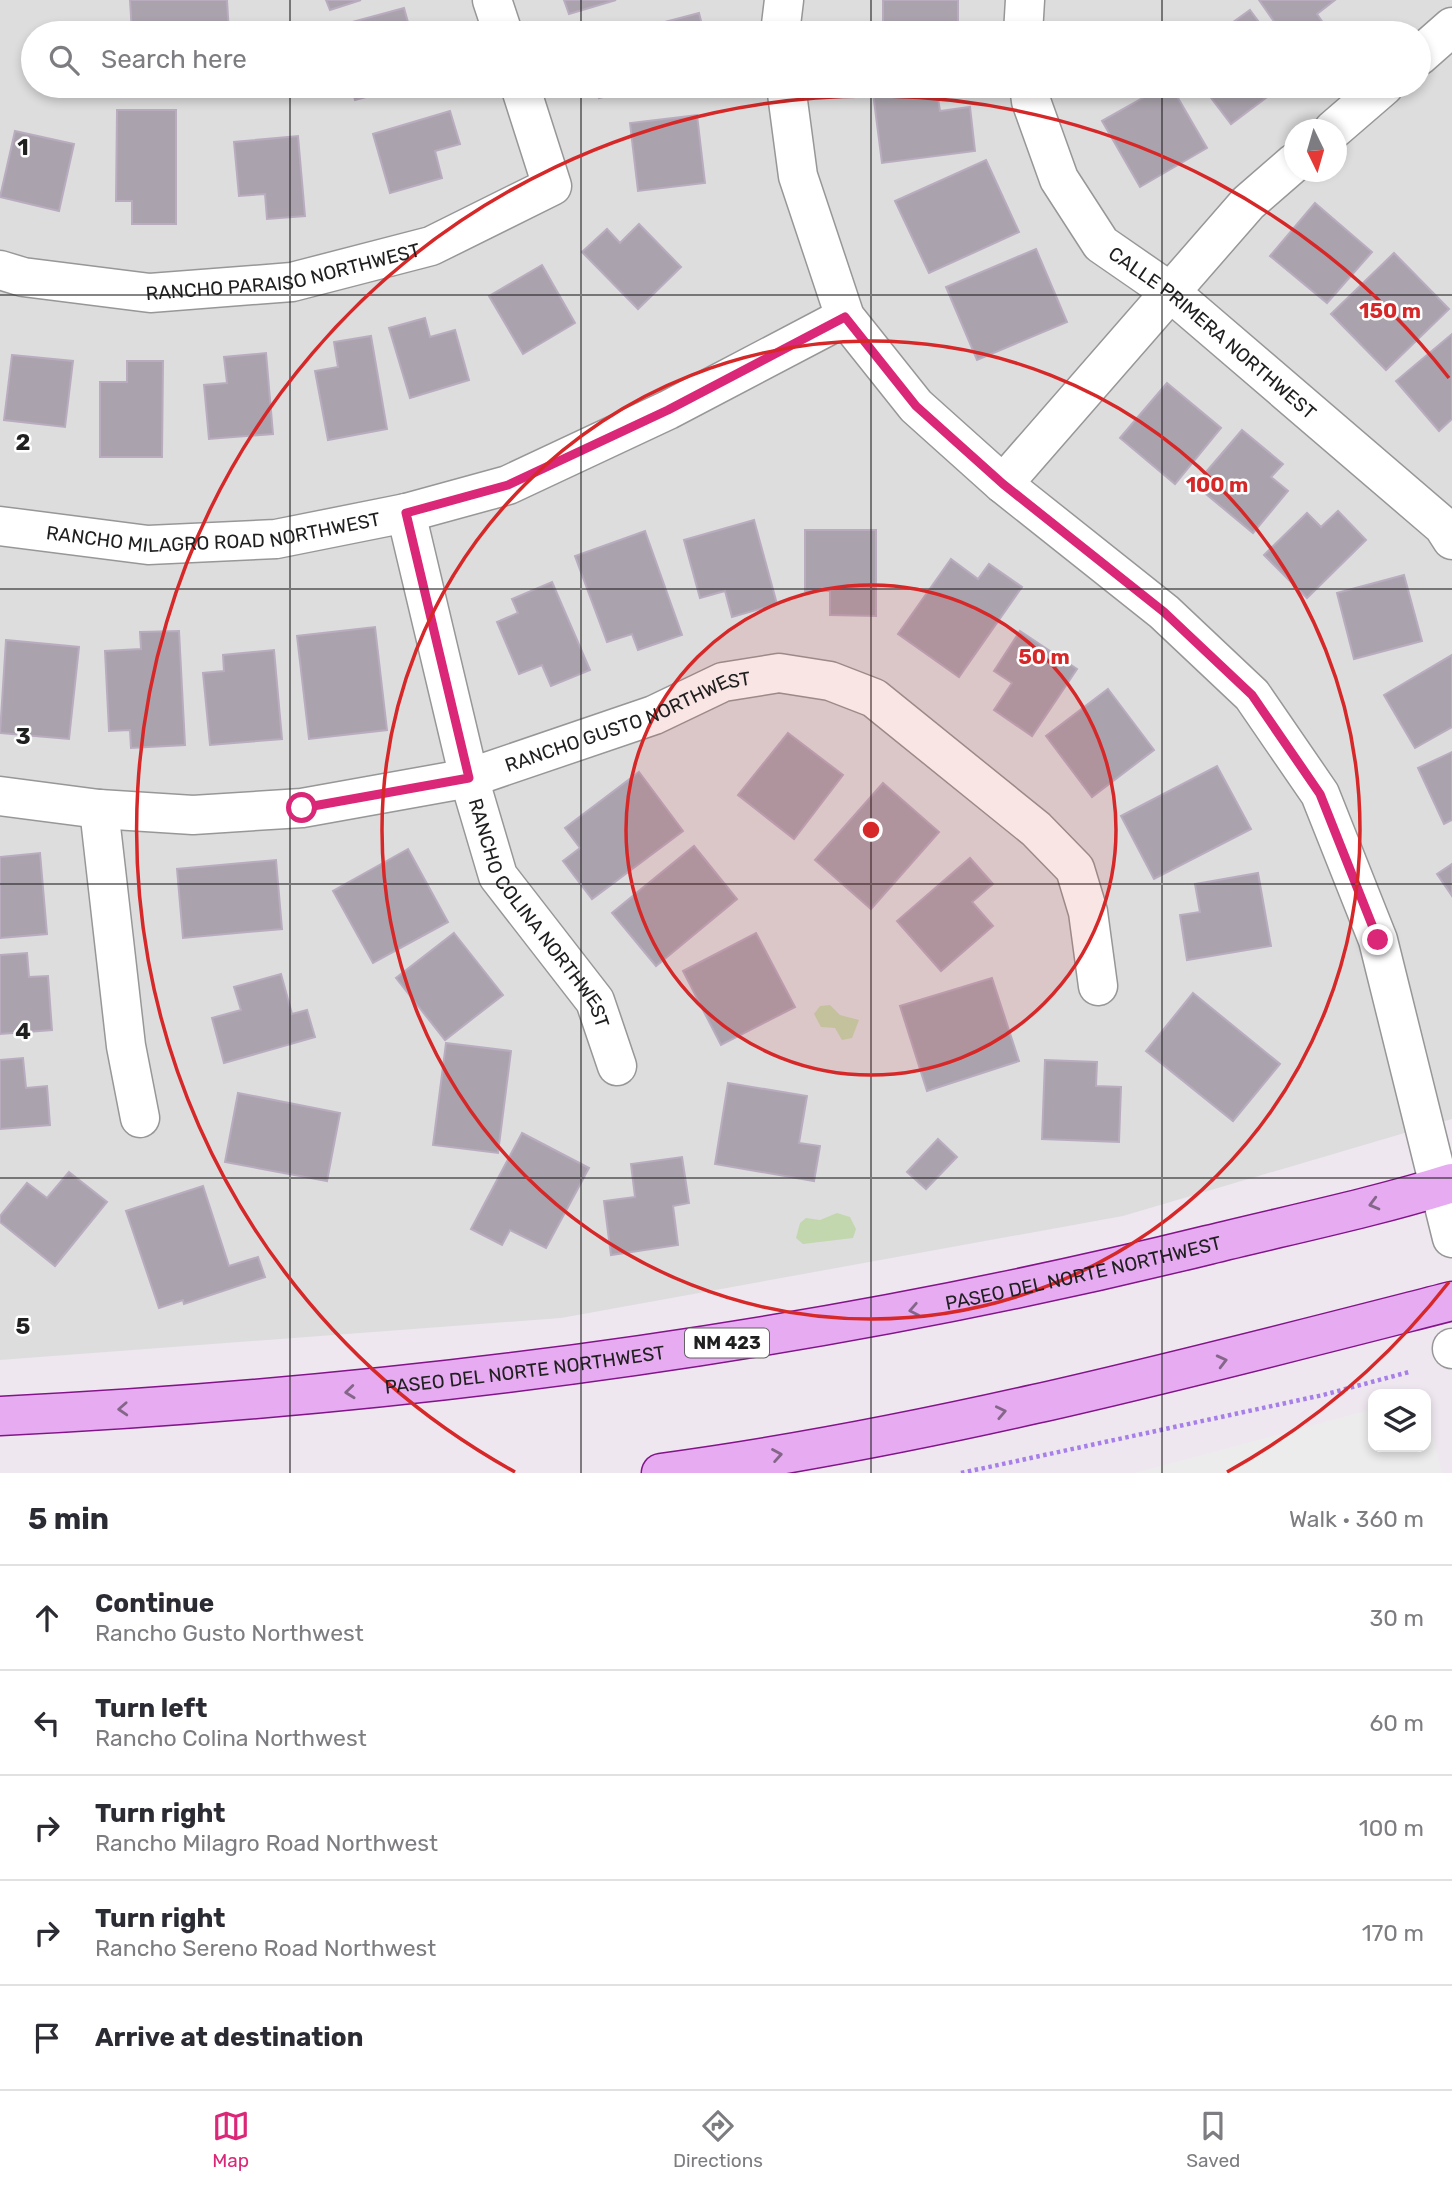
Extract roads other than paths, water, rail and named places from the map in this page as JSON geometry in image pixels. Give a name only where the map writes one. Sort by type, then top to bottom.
[{"type":"main road","name":"PASEO DEL NORTE NORTHWEST","points":[[0,1416],[262,1400],[375,1389],[714,1346],[1030,1287],[1446,1185]]},
{"type":"main road","points":[[661,1473],[880,1437],[1055,1401],[1452,1301]]},
{"type":"street","points":[[492,0],[499,21]]},
{"type":"street","points":[[782,21],[785,0]]},
{"type":"street","points":[[1024,21],[1025,0]]},
{"type":"street","points":[[1431,45],[1452,27]]},
{"type":"street","name":"RANCHO PARAISO NORTHWEST","points":[[0,270],[23,277],[150,293],[292,282],[431,246],[552,186],[524,98]]},
{"type":"street","points":[[788,98],[798,176],[845,317],[916,406],[1003,484],[1164,612],[1252,695],[1320,794],[1378,940],[1446,1185],[1452,1238]]},
{"type":"street","name":"CALLE PRIMERA NORTHWEST","points":[[1030,98],[1059,179],[1101,244],[1169,291],[1443,526],[1452,540]]},
{"type":"street","points":[[1346,119],[1370,98]]},
{"type":"street","points":[[1003,484],[1248,203],[1284,172]]},
{"type":"street","name":"RANCHO MILAGRO ROAD NORTHWEST","points":[[0,526],[148,545],[276,539],[406,513],[508,485],[668,410],[845,317]]},
{"type":"street","name":"RANCHO COLINA NORTHWEST","points":[[406,513],[469,778],[499,876],[595,1002],[617,1066]]},
{"type":"street","name":"RANCHO GUSTO NORTHWEST","points":[[0,796],[99,809],[193,815],[302,808],[469,778],[654,715],[723,682],[779,673],[830,681],[874,698],[1036,829],[1075,869],[1088,912],[1098,986]]},
{"type":"street","points":[[99,809],[126,1046],[140,1118]]}]
